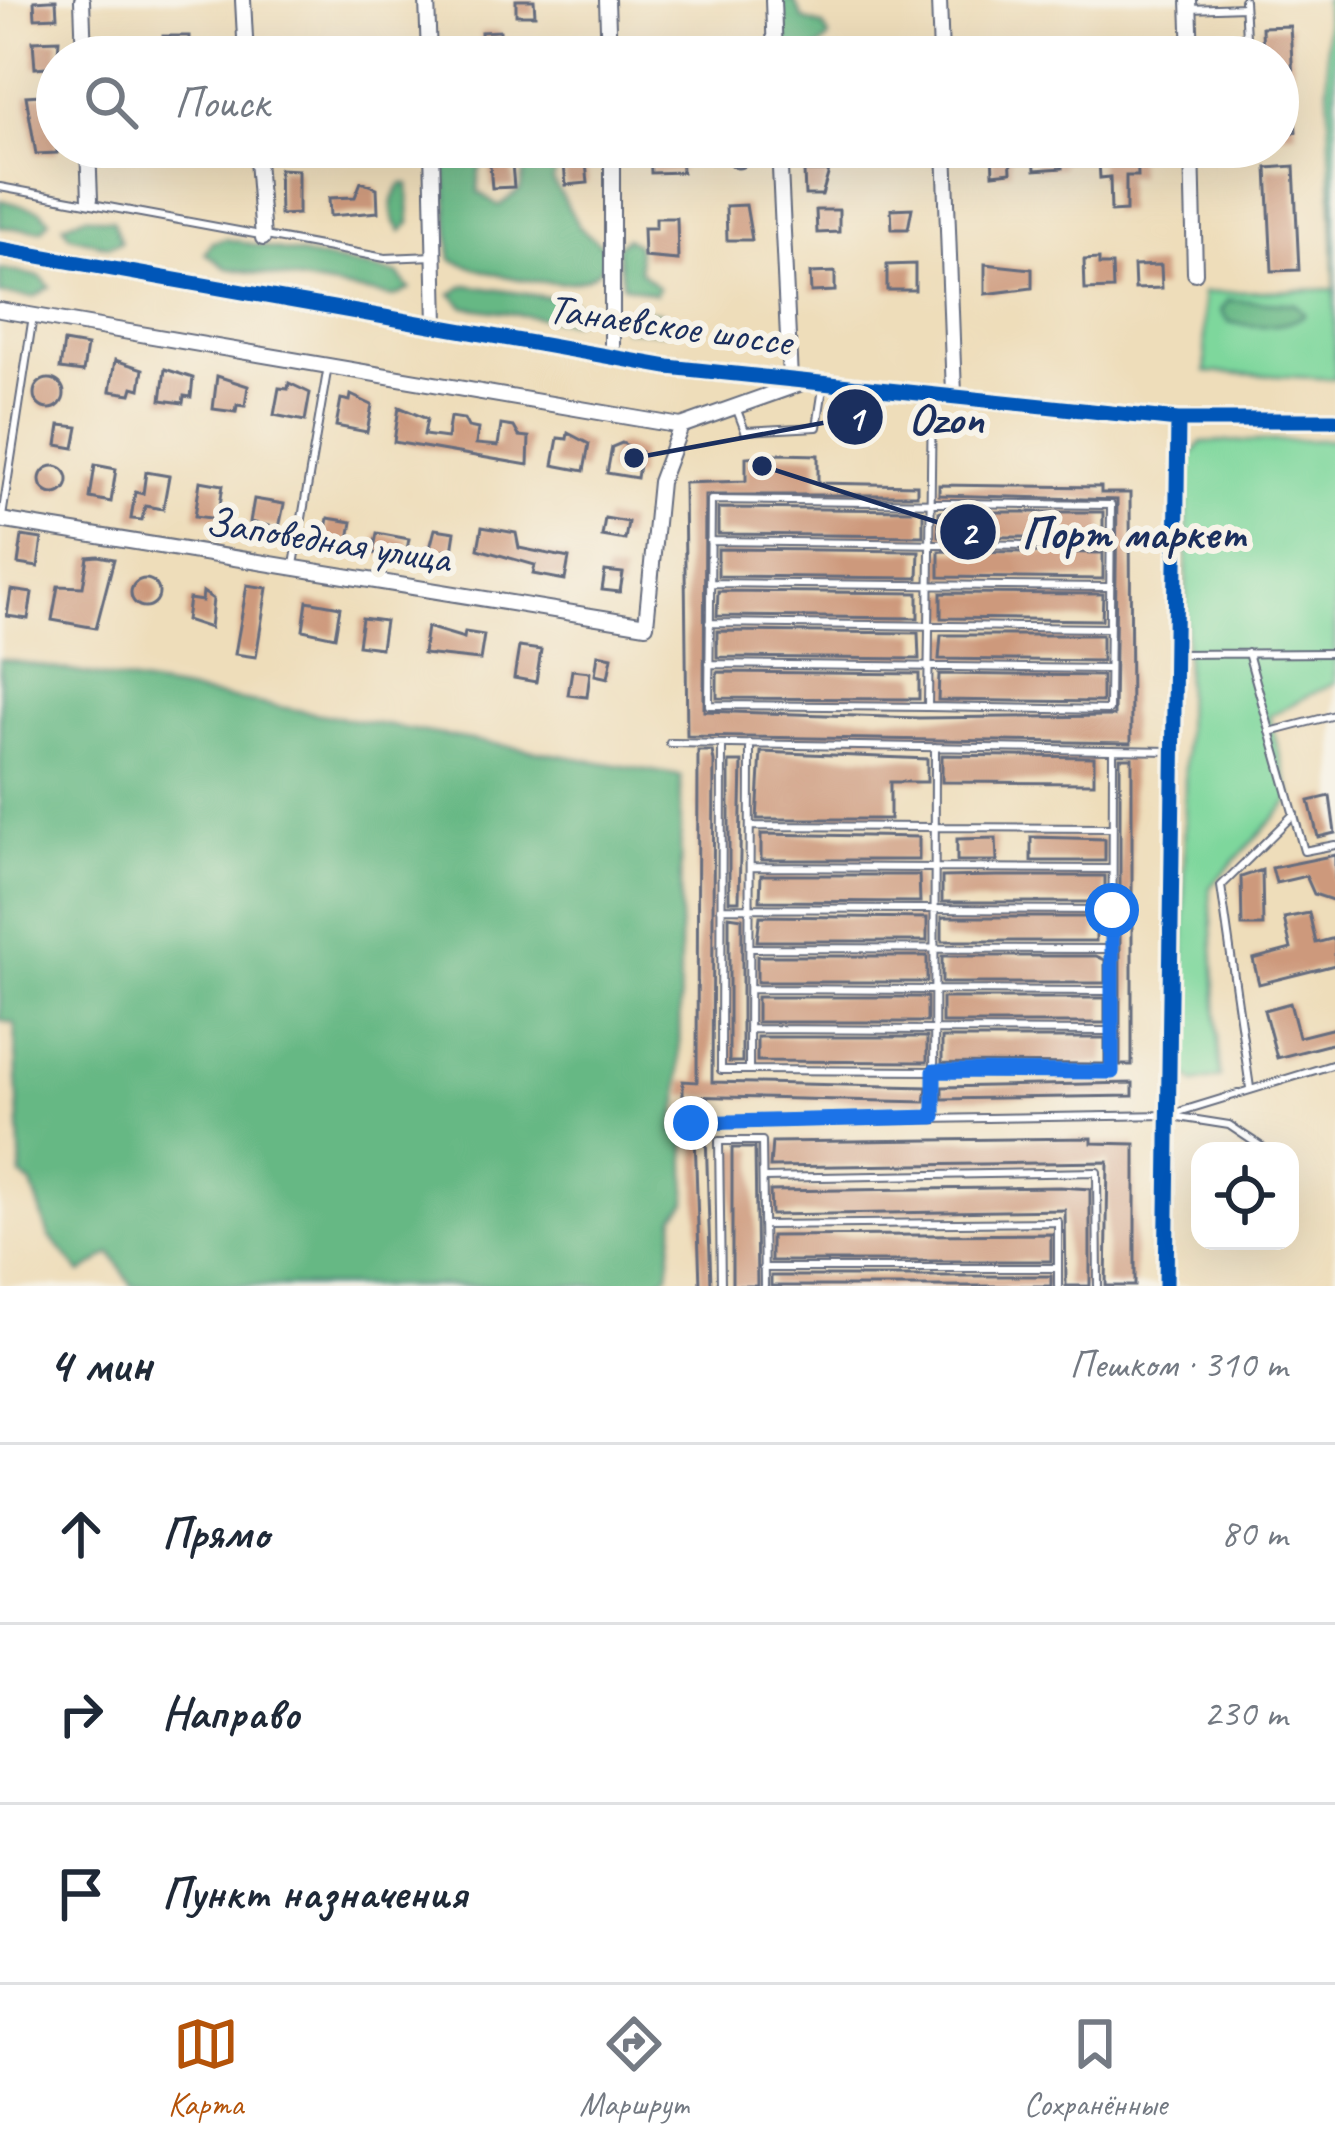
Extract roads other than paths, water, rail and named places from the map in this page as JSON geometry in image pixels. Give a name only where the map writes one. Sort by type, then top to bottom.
[{"type":"street","points":[[82,0],[83,36]]},
{"type":"street","points":[[242,0],[245,36]]},
{"type":"street","points":[[427,0],[428,36]]},
{"type":"street","points":[[607,0],[608,36]]},
{"type":"street","points":[[773,0],[775,36]]},
{"type":"street","points":[[939,0],[940,36]]},
{"type":"street","points":[[1189,4],[1190,36]]},
{"type":"street","points":[[88,168],[89,200]]},
{"type":"street","points":[[258,168],[263,238]]},
{"type":"street","points":[[433,168],[436,324]]},
{"type":"street","points":[[612,356],[613,168]]},
{"type":"street","points":[[0,310],[681,427],[807,381],[782,168]]},
{"type":"street","points":[[946,168],[954,394]]},
{"type":"street","points":[[1193,168],[1195,272]]},
{"type":"street","name":"Танаевское шоссе","points":[[0,249],[612,356],[1178,420],[1335,421]]},
{"type":"street","points":[[1166,1286],[1178,420]]},
{"type":"street","name":"Заповедная улица","points":[[1,520],[646,625],[659,482],[681,427]]},
{"type":"lane","points":[[1189,4],[1244,4],[1246,36]]},
{"type":"lane","points":[[0,187],[385,258],[435,256]]},
{"type":"lane","points":[[1,520],[33,315]]},
{"type":"lane","points":[[293,568],[328,366]]},
{"type":"lane","points":[[736,410],[745,431],[818,427],[807,381]]},
{"type":"lane","points":[[928,707],[932,392]]},
{"type":"lane","points":[[711,500],[931,503],[1111,505],[1108,710],[709,704],[711,500]]},
{"type":"lane","points":[[710,541],[1110,546]]},
{"type":"lane","points":[[710,583],[1110,587]]},
{"type":"lane","points":[[710,623],[1109,628]]},
{"type":"lane","points":[[1176,653],[1335,653]]},
{"type":"lane","points":[[1248,653],[1304,851],[1335,845]]},
{"type":"lane","points":[[709,664],[1109,669]]},
{"type":"lane","points":[[1270,732],[1335,715]]},
{"type":"lane","points":[[670,743],[1175,752]]},
{"type":"lane","points":[[722,744],[721,1070],[1112,1072],[1113,750]]},
{"type":"lane","points":[[749,1070],[750,744]]},
{"type":"lane","points":[[934,1117],[935,747]]},
{"type":"lane","points":[[1250,1088],[1221,886],[1294,814]]},
{"type":"lane","points":[[750,826],[1113,828]]},
{"type":"lane","points":[[750,867],[1112,869]]},
{"type":"lane","points":[[721,908],[1112,910]]},
{"type":"lane","points":[[750,947],[1112,949]]},
{"type":"lane","points":[[750,989],[1112,991]]},
{"type":"lane","points":[[749,1029],[1112,1031]]},
{"type":"lane","points":[[1169,1115],[1335,1064]]},
{"type":"lane","points":[[691,1123],[1169,1115],[1228,1125],[1254,1142]]},
{"type":"lane","points":[[722,1286],[719,1141],[762,1141],[764,1286]]},
{"type":"lane","points":[[763,1178],[1097,1172],[1098,1286]]},
{"type":"lane","points":[[763,1225],[1058,1222],[1058,1286]]},
{"type":"lane","points":[[764,1268],[1058,1268]]},
{"type":"place","name":"Ozon","points":[[634,458]]},
{"type":"place","name":"Порт маркет","points":[[762,466]]}]
